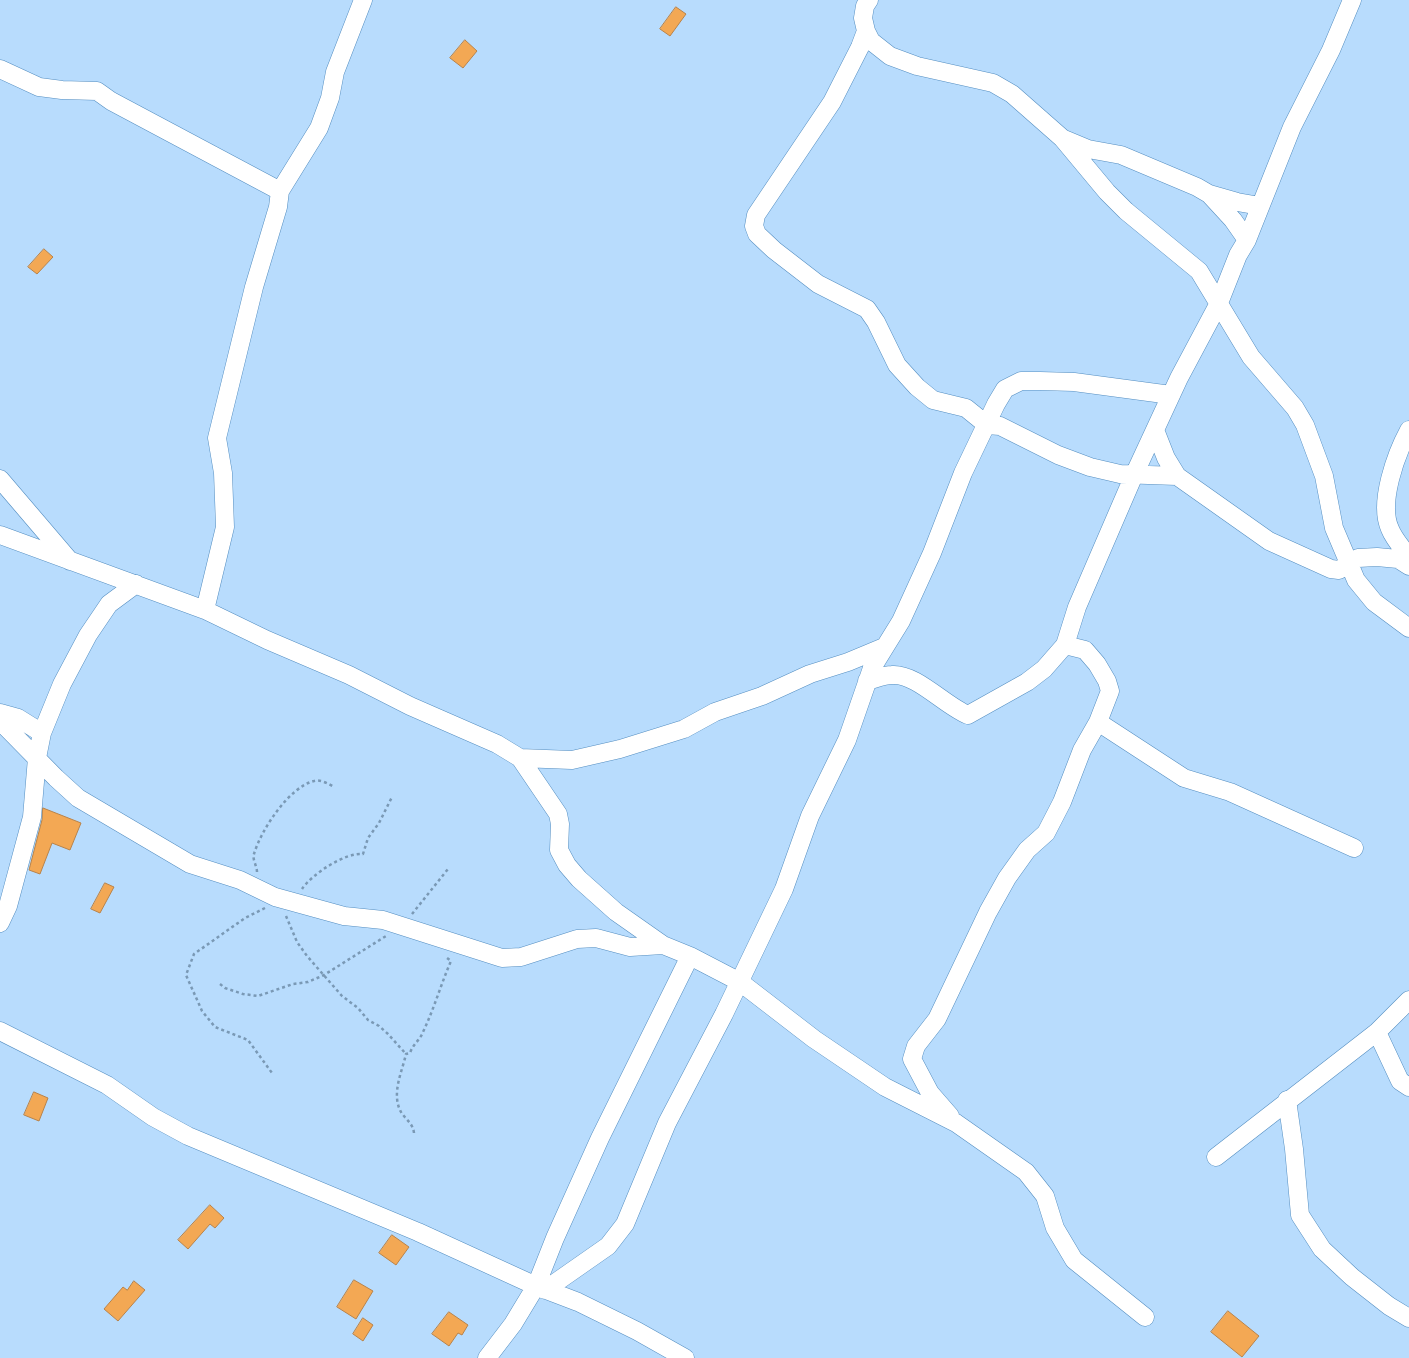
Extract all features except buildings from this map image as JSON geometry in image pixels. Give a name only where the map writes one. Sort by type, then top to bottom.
[{"type":"street","points":[[205,610],[225,527],[223,473],[217,438],[254,287],[278,207],[280,191],[319,128],[330,98],[335,72],[363,0]]},
{"type":"street","points":[[869,0],[865,6],[863,18],[866,31],[871,41],[890,56],[917,66],[993,83],[1012,94],[1062,138],[1117,202],[1199,271],[1251,357],[1295,408],[1305,425],[1324,476],[1334,528],[1356,580],[1374,602],[1409,628]]},
{"type":"street","points":[[867,681],[892,674],[916,681],[957,710],[968,715],[998,700],[1027,682],[1044,669],[1065,645],[1077,607],[1134,475],[1171,395],[1219,303],[1238,255],[1247,240],[1292,127],[1332,50],[1352,0]]},
{"type":"street","points":[[866,31],[860,47],[832,102],[756,215],[754,226],[757,234],[774,250],[818,284],[867,309],[876,322],[897,365],[917,387],[933,400],[966,408],[987,425],[1004,428],[1058,454],[1090,467],[1120,474],[1177,476]]},
{"type":"street","points":[[0,69],[38,87],[62,90],[97,91],[111,101],[280,191]]},
{"type":"street","points":[[1062,138],[1088,149],[1122,155],[1197,187],[1209,194],[1237,202],[1260,206]]},
{"type":"street","points":[[1209,194],[1233,220],[1247,240]]},
{"type":"street","points":[[487,1358],[541,1288],[608,1246],[625,1224],[667,1124],[740,982],[784,889],[810,816],[846,740],[872,668],[904,614],[932,553],[963,473],[996,404],[1005,389],[1021,381],[1074,382],[1171,395]]},
{"type":"street","points":[[1155,430],[1166,458],[1177,476],[1270,541],[1331,569],[1339,570],[1358,558],[1378,557],[1398,559],[1409,566]]},
{"type":"street","points":[[1409,430],[1400,447],[1392,468],[1385,511],[1389,528],[1409,557]]},
{"type":"street","points":[[0,479],[70,562]]},
{"type":"street","points":[[0,535],[70,562],[136,584],[205,610],[267,640],[349,675],[410,706],[497,744],[520,758],[558,814],[560,824],[559,850],[567,865],[579,879],[616,912],[663,946],[690,956],[740,982],[814,1039],[886,1087],[956,1123],[1026,1172],[1045,1196],[1056,1228],[1074,1260],[1145,1318]]},
{"type":"street","points":[[0,923],[8,906],[32,817],[37,758],[42,733],[62,684],[88,634],[109,604],[136,584]]},
{"type":"street","points":[[956,1123],[930,1093],[912,1059],[916,1046],[937,1019],[988,912],[1007,878],[1027,850],[1046,833],[1062,802],[1082,750],[1098,722],[1110,691],[1107,681],[1085,650],[1065,645]]},
{"type":"street","points":[[520,758],[572,760],[620,749],[684,729],[715,712],[762,696],[810,674],[848,662],[884,648]]},
{"type":"street","points":[[0,713],[18,718],[42,733]]},
{"type":"street","points":[[0,721],[78,798],[190,864],[240,880],[275,898],[344,916],[383,920],[502,958],[521,957],[577,939],[596,938],[630,947],[663,946]]},
{"type":"street","points":[[1098,722],[1184,778],[1230,792],[1354,848]]},
{"type":"street","points":[[541,1288],[555,1238],[600,1138],[690,956]]},
{"type":"street","points":[[1216,1157],[1287,1100],[1377,1032],[1409,1000]]},
{"type":"street","points":[[0,1031],[107,1085],[153,1117],[188,1136],[418,1232],[541,1288],[578,1302],[685,1358]]},
{"type":"street","points":[[1377,1032],[1400,1081],[1409,1087]]},
{"type":"street","points":[[1287,1100],[1294,1149],[1300,1215],[1322,1249],[1352,1277],[1389,1306],[1409,1318]]},
{"type":"path","points":[[272,1072],[248,1040],[215,1028],[202,1011],[186,975],[194,954],[226,933],[245,918],[284,900],[292,898],[298,894],[311,878],[337,859],[357,853],[363,854],[368,838],[379,823],[392,797]]},
{"type":"path","points":[[220,984],[225,988],[243,994],[258,996],[293,984],[308,982],[324,976],[401,926],[428,896],[448,869]]},
{"type":"path","points":[[414,1133],[413,1127],[401,1112],[397,1099],[397,1086],[406,1054],[410,1052],[413,1044],[422,1034],[451,961],[443,953]]}]
